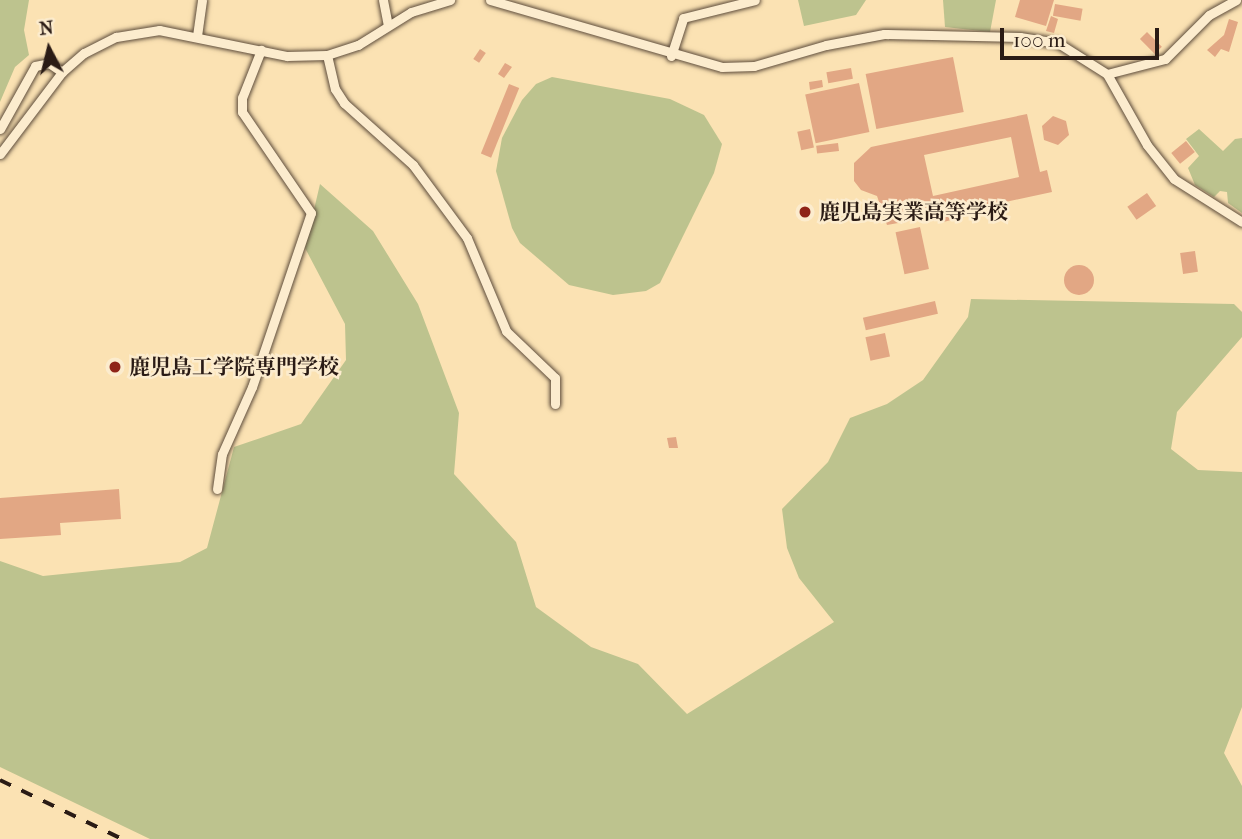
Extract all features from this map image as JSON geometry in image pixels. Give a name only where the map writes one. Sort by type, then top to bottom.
[{"type":"street","points":[[197,36],[202,0]]},
{"type":"street","points":[[383,0],[388,26]]},
{"type":"street","points":[[0,154],[62,72],[100,44],[131,33],[159,30],[287,56],[327,55],[358,45],[411,12],[450,0]]},
{"type":"street","points":[[490,0],[671,56],[722,67],[754,66],[845,40],[918,32],[1040,39],[1072,49],[1107,74],[1163,167],[1191,192],[1242,222]]},
{"type":"street","points":[[671,56],[683,18],[755,0]]},
{"type":"street","points":[[1107,74],[1165,60],[1209,15],[1236,0]]},
{"type":"street","points":[[217,489],[222,454],[252,387],[311,214],[242,112],[242,97],[261,50]]},
{"type":"street","points":[[327,55],[335,89],[344,103],[413,165],[467,238],[506,331],[555,379],[555,404]]},
{"type":"street","points":[[0,129],[35,66],[49,64],[62,72]]},
{"type":"green space","points":[[0,0],[29,0],[24,30],[29,55],[15,67],[0,102]]},
{"type":"green space","points":[[798,0],[866,0],[856,15],[804,26]]},
{"type":"green space","points":[[943,0],[996,0],[990,32],[945,27]]},
{"type":"green space","points":[[552,77],[670,99],[704,115],[722,144],[714,173],[660,283],[646,291],[613,295],[569,285],[520,243],[512,228],[496,171],[502,138],[522,100],[536,84]]},
{"type":"green space","points":[[1199,129],[1223,151],[1235,139],[1242,138],[1242,213],[1228,203],[1227,192],[1220,191],[1214,197],[1195,185],[1188,168],[1199,156],[1186,139]]},
{"type":"green space","points":[[320,184],[373,231],[418,304],[459,413],[454,474],[516,542],[536,607],[591,647],[638,664],[687,714],[834,622],[799,578],[787,548],[782,509],[828,462],[850,418],[887,404],[923,380],[968,317],[971,299],[1234,304],[1242,312],[1242,337],[1177,412],[1171,449],[1198,470],[1242,472],[1242,707],[1224,753],[1242,786],[1242,839],[150,839],[0,767],[0,561],[43,576],[180,562],[207,548],[234,447],[301,424],[346,360],[345,324],[305,248]]},
{"type":"building","points":[[1020,0],[1054,0],[1046,26],[1015,17]]},
{"type":"building","points":[[1055,4],[1083,9],[1080,21],[1053,16]]},
{"type":"building","points":[[1051,16],[1058,19],[1054,33],[1046,31]]},
{"type":"building","points":[[1229,19],[1238,22],[1229,52],[1221,49],[1215,57],[1207,50],[1224,35]]},
{"type":"building","points":[[1147,32],[1162,47],[1155,54],[1140,39]]},
{"type":"building","points":[[480,49],[486,53],[479,63],[473,59]]},
{"type":"building","points":[[953,57],[964,112],[876,129],[866,74]]},
{"type":"building","points":[[505,63],[512,67],[504,78],[498,74]]},
{"type":"building","points":[[851,68],[853,79],[828,83],[826,72]]},
{"type":"building","points":[[822,80],[823,87],[810,90],[809,82]]},
{"type":"building","points":[[859,83],[869,132],[816,143],[805,94]]},
{"type":"building","points":[[509,84],[519,88],[491,158],[481,154]]},
{"type":"building","points":[[1027,114],[1040,172],[1047,170],[1052,192],[959,212],[960,218],[939,223],[937,216],[887,225],[877,196],[861,190],[854,181],[854,163],[871,147]],"holes":[[[1011,137],[1019,177],[933,196],[924,155]]]},
{"type":"building","points":[[1053,116],[1066,121],[1069,135],[1058,145],[1044,140],[1042,126]]},
{"type":"building","points":[[810,129],[814,148],[801,150],[797,132]]},
{"type":"building","points":[[1186,141],[1195,152],[1180,164],[1171,153]]},
{"type":"building","points":[[838,143],[839,151],[817,154],[816,146]]},
{"type":"building","points":[[1147,193],[1156,206],[1137,220],[1127,207]]},
{"type":"building","points":[[920,227],[929,269],[904,274],[896,232]]},
{"type":"building","points":[[1195,251],[1198,272],[1183,274],[1180,253]]},
{"type":"building","points":[[1079,265],[1090,269],[1094,280],[1090,291],[1079,295],[1068,291],[1064,280],[1068,269]]},
{"type":"building","points":[[935,301],[938,314],[866,330],[863,318]]},
{"type":"building","points":[[885,333],[890,356],[870,361],[865,337]]},
{"type":"building","points":[[676,437],[678,448],[669,448],[667,438]]},
{"type":"building","points":[[119,489],[121,519],[60,523],[61,535],[0,539],[0,498]]},
{"type":"railway","points":[[0,780],[122,839]]},
{"type":"place","name":"鹿児島実業高等学校","points":[[805,212]]},
{"type":"place","name":"鹿児島工学院専門学校","points":[[115,367]]}]
